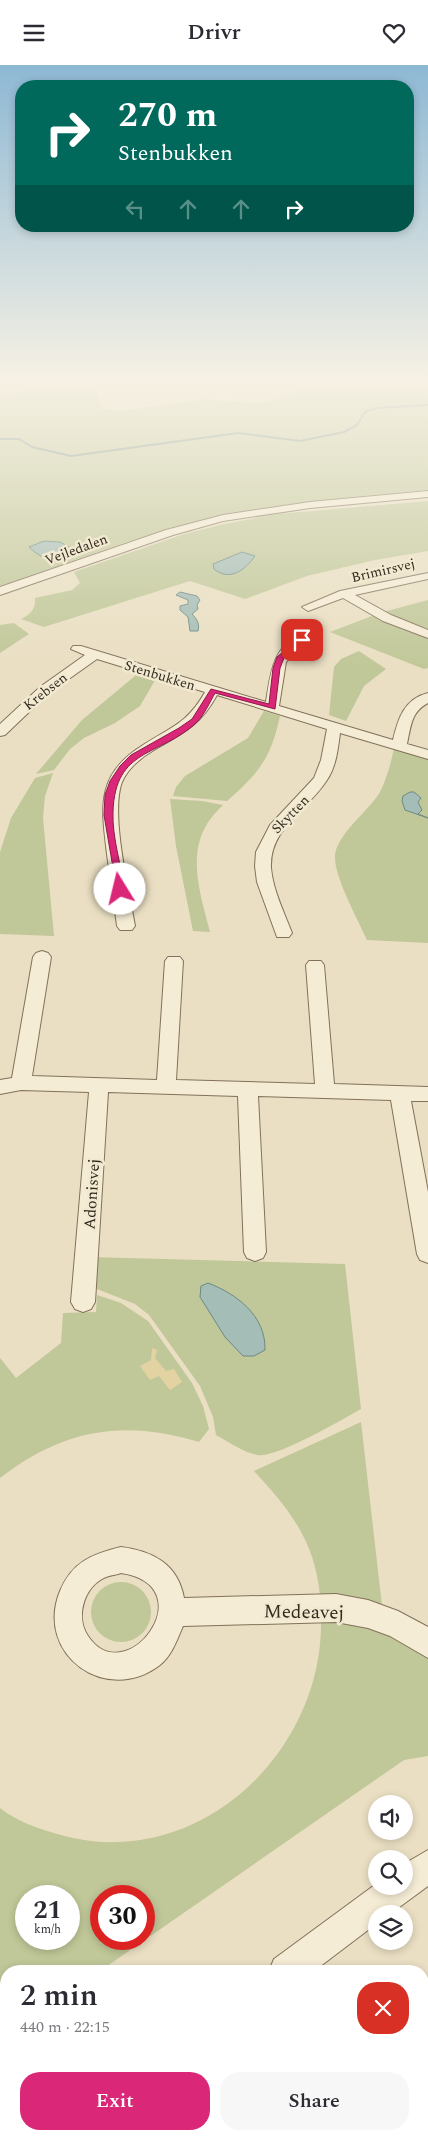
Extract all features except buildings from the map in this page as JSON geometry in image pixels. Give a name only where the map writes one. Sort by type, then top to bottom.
[{"type":"street","name":"Vejledalen","points":[[0,591],[161,535],[227,517],[310,505],[428,494]]},
{"type":"street","name":"Brimirsvej","points":[[308,607],[344,594],[428,576]]},
{"type":"street","name":"Brimirsvej","points":[[344,594],[386,618],[428,634]]},
{"type":"street","points":[[272,708],[276,668],[281,657],[302,640]]},
{"type":"street","name":"Stenbukken","points":[[77,649],[428,755]]},
{"type":"street","name":"Krebsen","points":[[0,732],[13,717],[46,689],[94,655]]},
{"type":"street","points":[[126,925],[108,815],[110,795],[114,781],[122,768],[134,757],[182,730],[195,720],[213,690]]},
{"type":"street","points":[[399,746],[402,720],[412,707],[428,697]]},
{"type":"street","name":"Skytten","points":[[283,933],[263,869],[264,853],[268,837],[310,793],[322,777],[329,759],[334,727]]},
{"type":"street","points":[[21,1083],[42,957]]},
{"type":"street","points":[[166,1087],[174,961]]},
{"type":"street","points":[[315,965],[325,1091]]},
{"type":"street","points":[[0,1087],[21,1083],[428,1094]]},
{"type":"street","name":"Adonisvej","points":[[83,1302],[98,1085]]},
{"type":"street","points":[[248,1089],[255,1251]]},
{"type":"street","points":[[400,1093],[428,1254]]},
{"type":"street","name":"Medeavej","points":[[173,1612],[336,1608],[368,1614],[398,1625],[428,1644]]},
{"type":"street","points":[[413,1877],[428,1865]]},
{"type":"street","points":[[294,1965],[388,1895]]},
{"type":"green space","points":[[0,475],[428,475],[428,490],[284,505],[198,521],[123,543],[0,588]]},
{"type":"green space","points":[[428,501],[428,551],[375,560],[307,576],[245,599],[190,581],[44,627],[21,619],[32,611],[35,598],[72,590],[80,583],[74,572],[184,534],[277,514]]},
{"type":"green space","points":[[428,600],[428,629],[383,612]]},
{"type":"green space","points":[[372,616],[428,638],[428,668],[424,669],[330,632]]},
{"type":"green space","points":[[14,623],[29,634],[0,653],[0,625]]},
{"type":"green space","points":[[359,651],[386,669],[364,686],[346,721],[329,715],[334,667],[341,659]]},
{"type":"green space","points":[[141,671],[157,677],[140,706],[115,723],[84,738],[70,749],[54,770],[36,774],[82,720]]},
{"type":"green space","points":[[264,711],[280,716],[268,754],[248,782],[227,801],[173,796],[176,787],[185,776],[248,738]]},
{"type":"green space","points":[[394,748],[428,758],[428,943],[367,940],[353,911],[336,866],[336,850],[340,841],[380,792]]},
{"type":"green space","points":[[53,773],[45,796],[43,818],[54,936],[0,934],[0,852],[11,818],[35,778]]},
{"type":"green space","points":[[170,799],[202,801],[223,805],[208,823],[200,838],[197,851],[200,893],[210,932],[193,931],[176,846]]},
{"type":"green space","points":[[90,1257],[345,1264],[361,1409],[279,1451],[258,1455],[237,1447],[216,1435],[213,1417],[200,1386],[149,1315],[135,1304],[97,1289],[97,1286],[88,1286]]},
{"type":"green space","points":[[97,1295],[121,1303],[148,1321],[192,1383],[203,1406],[209,1429],[199,1442],[145,1431],[120,1430],[95,1433],[47,1448],[0,1478],[0,1358],[16,1378],[61,1343],[63,1313],[96,1312]]},
{"type":"green space","points":[[361,1422],[382,1606],[320,1596],[313,1559],[299,1527],[279,1499],[254,1471]]},
{"type":"green space","points":[[115,1582],[127,1582],[138,1587],[146,1595],[151,1606],[149,1624],[138,1637],[127,1642],[115,1642],[104,1637],[96,1629],[91,1618],[91,1606],[96,1595],[104,1587]]},
{"type":"green space","points":[[321,1619],[388,1630],[428,1656],[428,1756],[404,1760],[155,1933],[155,1885],[90,1885],[90,1950],[130,1950],[109,1965],[0,1965],[0,1808],[25,1823],[73,1838],[122,1842],[168,1834],[210,1815],[248,1787],[279,1752],[302,1712],[317,1667]]},
{"type":"sand","points":[[152,1348],[157,1350],[155,1358],[166,1371],[174,1369],[182,1382],[170,1390],[159,1376],[150,1380],[140,1366],[151,1360]]},
{"type":"water","points":[[44,541],[60,542],[76,551],[76,554],[63,559],[52,560],[46,559],[29,547]]},
{"type":"water","points":[[242,552],[255,556],[242,570],[237,573],[226,574],[214,569],[213,564]]},
{"type":"water","points":[[180,592],[197,596],[200,600],[197,605],[198,609],[192,614],[198,622],[198,631],[190,631],[188,617],[180,610],[180,606],[188,604],[188,600],[176,595]]},
{"type":"water","points":[[414,792],[421,798],[418,802],[422,810],[418,814],[428,818],[405,810],[402,801],[403,796]]},
{"type":"water","points":[[208,1283],[229,1293],[248,1308],[261,1327],[265,1350],[254,1356],[243,1356],[225,1337],[200,1297],[201,1286]]},
{"type":"route","points":[[120,889],[108,815],[110,795],[114,781],[122,768],[134,757],[182,730],[195,720],[213,690],[272,708],[276,668],[281,657],[288,649],[302,640]]}]
